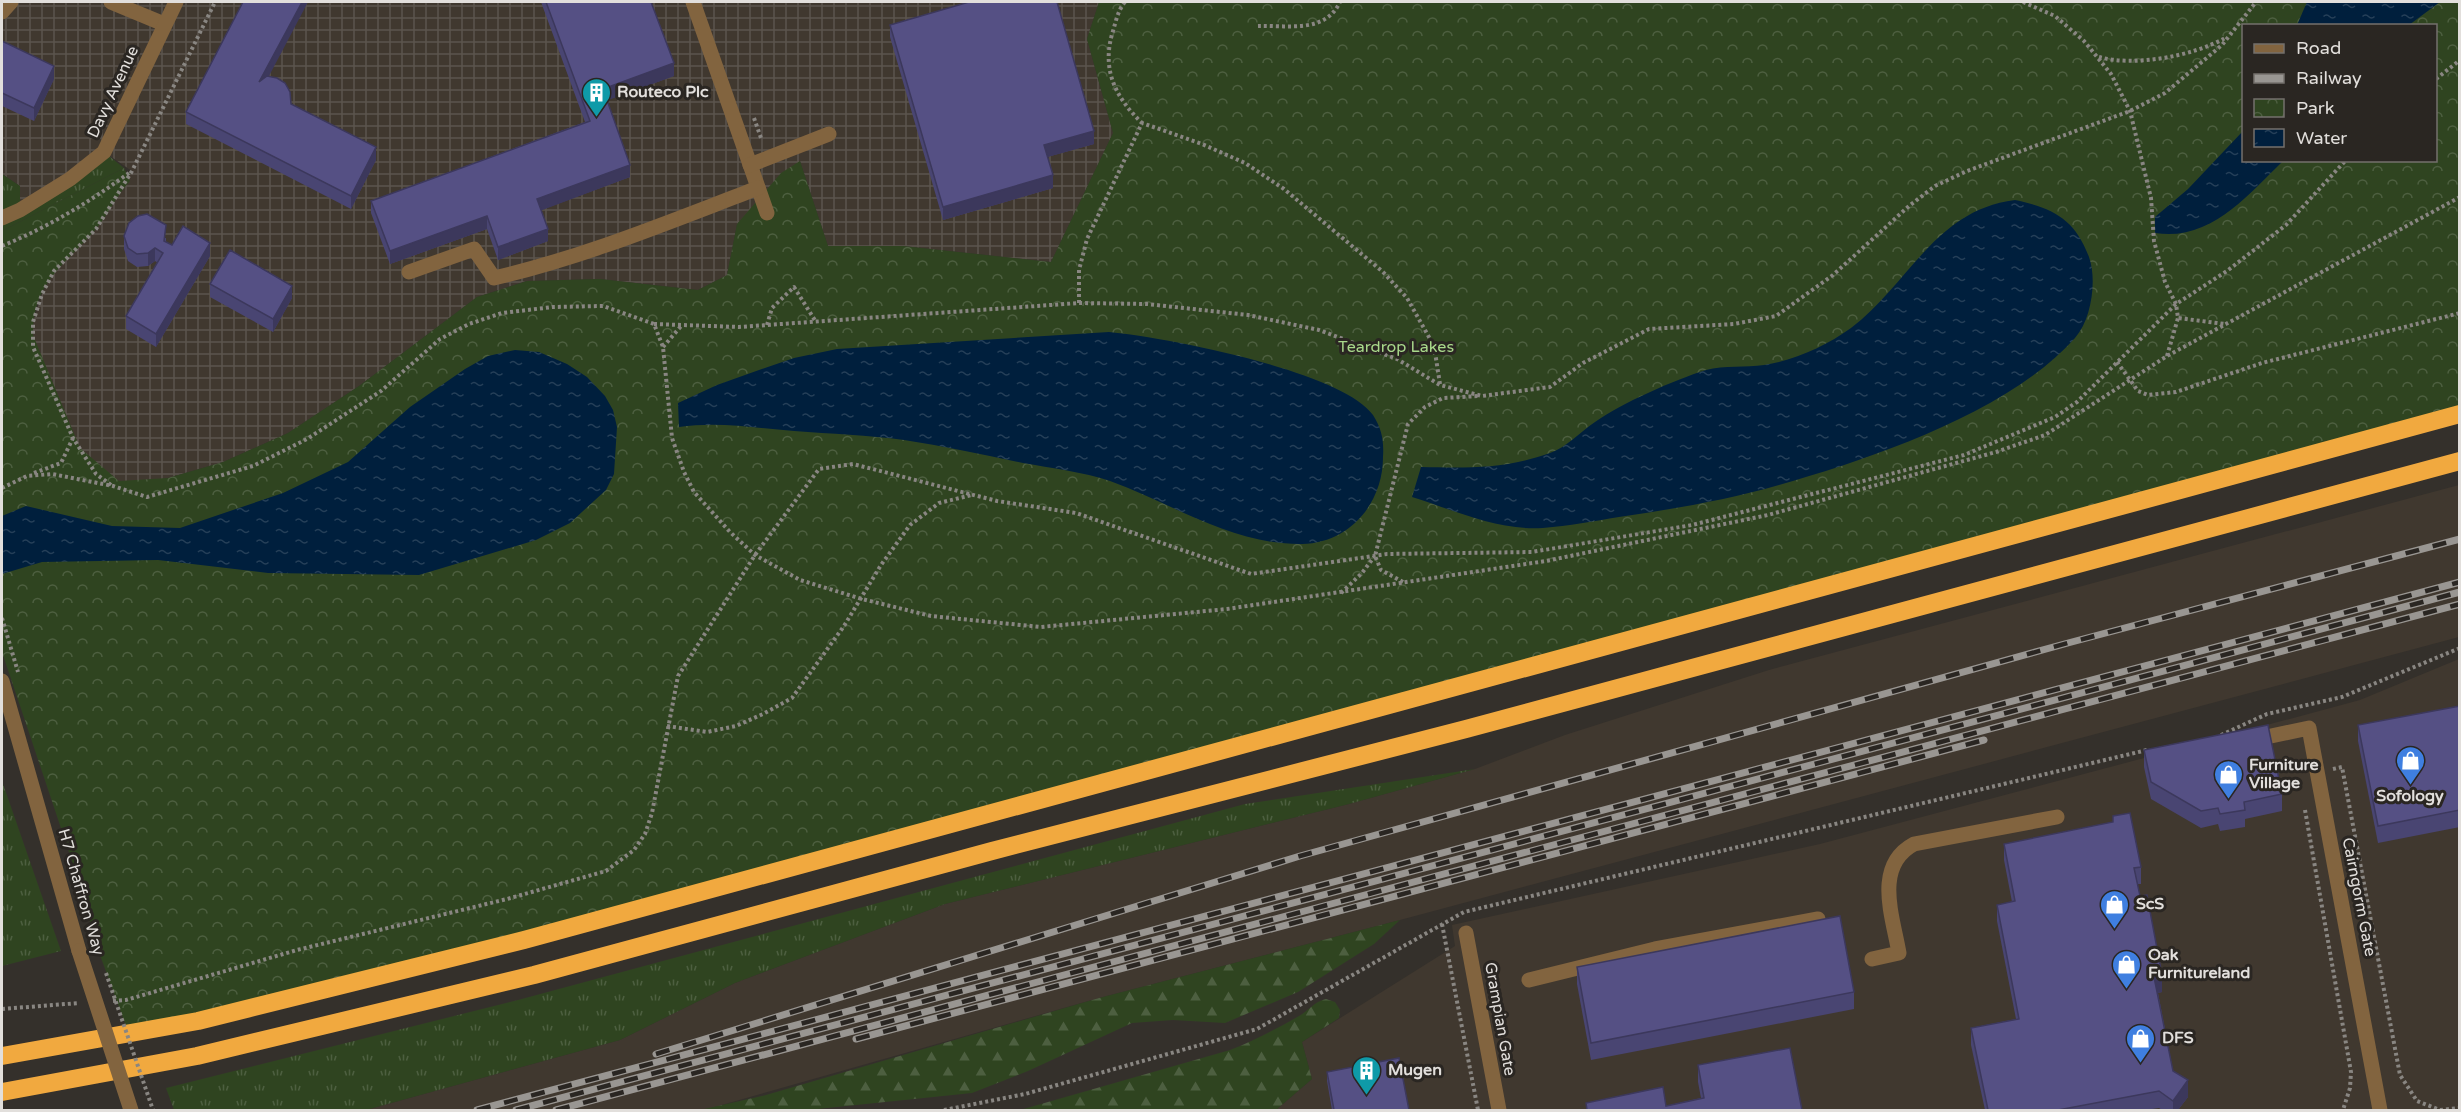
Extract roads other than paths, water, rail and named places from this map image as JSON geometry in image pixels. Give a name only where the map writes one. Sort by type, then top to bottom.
[{"type":"highway","points":[[2,1056],[198,1021],[524,940],[2460,414]]},
{"type":"highway","points":[[2,1092],[197,1056],[534,975],[992,850],[1466,729],[2460,461]]},
{"type":"street","points":[[2,12],[11,2]]},
{"type":"street","points":[[111,2],[165,24]]},
{"type":"street","name":"Davy Avenue","points":[[2,218],[20,210],[70,179],[104,152],[176,2]]},
{"type":"street","points":[[693,2],[767,213]]},
{"type":"street","points":[[750,165],[829,134]]},
{"type":"street","points":[[409,272],[474,249],[494,278],[544,267],[637,235],[758,188]]},
{"type":"street","name":"H7 Chaffron Way","points":[[2,681],[79,951],[131,1110]]},
{"type":"street","name":"Cairngorm Gate","points":[[2271,736],[2309,728],[2380,1110]]},
{"type":"street","points":[[1872,959],[1899,953],[1888,886],[1890,873],[1903,850],[1914,844],[2057,817]]},
{"type":"street","points":[[1529,980],[1655,949],[1818,919]]},
{"type":"street","name":"Grampian Gate","points":[[1466,933],[1499,1110]]},
{"type":"water","points":[[2307,2],[2440,2],[2410,24],[2297,24]]},
{"type":"water","points":[[2242,132],[2242,162],[2282,162],[2242,201],[2210,223],[2175,234],[2155,233],[2155,217],[2188,189]]},
{"type":"water","points":[[2015,200],[2041,207],[2061,217],[2077,233],[2091,266],[2093,287],[2091,299],[2081,330],[2075,338],[2047,364],[2014,388],[1977,410],[1897,446],[1779,485],[1700,504],[1581,523],[1543,528],[1509,526],[1412,497],[1421,467],[1502,465],[1550,453],[1619,407],[1679,380],[1713,368],[1776,363],[1821,346],[1851,328],[1872,310],[1944,233],[1964,218],[1987,207]]},
{"type":"water","name":"Teardrop Lakes","points":[[1109,332],[1169,341],[1250,359],[1326,384],[1355,399],[1373,415],[1383,440],[1381,474],[1370,504],[1349,528],[1335,536],[1319,542],[1277,543],[1228,531],[1134,490],[1067,470],[890,438],[722,425],[679,427],[678,403],[717,385],[794,358],[837,349]]},
{"type":"water","points":[[515,350],[539,352],[567,364],[587,377],[605,396],[613,410],[617,427],[614,474],[606,490],[570,523],[536,540],[419,575],[268,573],[158,560],[42,562],[2,574],[2,516],[26,506],[112,526],[180,528],[283,493],[348,462],[410,407],[465,369],[488,356]]},
{"type":"railway","points":[[656,1054],[1300,856],[2068,643],[2460,539]]},
{"type":"railway","points":[[477,1110],[2460,582]]},
{"type":"railway","points":[[516,1110],[2460,592]]},
{"type":"railway","points":[[556,1110],[2460,604]]},
{"type":"railway","points":[[856,1039],[1984,740]]},
{"type":"place","name":"Routeco Plc","points":[[596,118]]},
{"type":"place","name":"Sofology","points":[[2410,786]]},
{"type":"place","name":"Furniture Village","points":[[2228,800]]},
{"type":"place","name":"ScS","points":[[2115,930]]},
{"type":"place","name":"Oak Furnitureland","points":[[2127,990]]},
{"type":"place","name":"DFS","points":[[2141,1064]]},
{"type":"place","name":"Mugen","points":[[1367,1096]]}]
